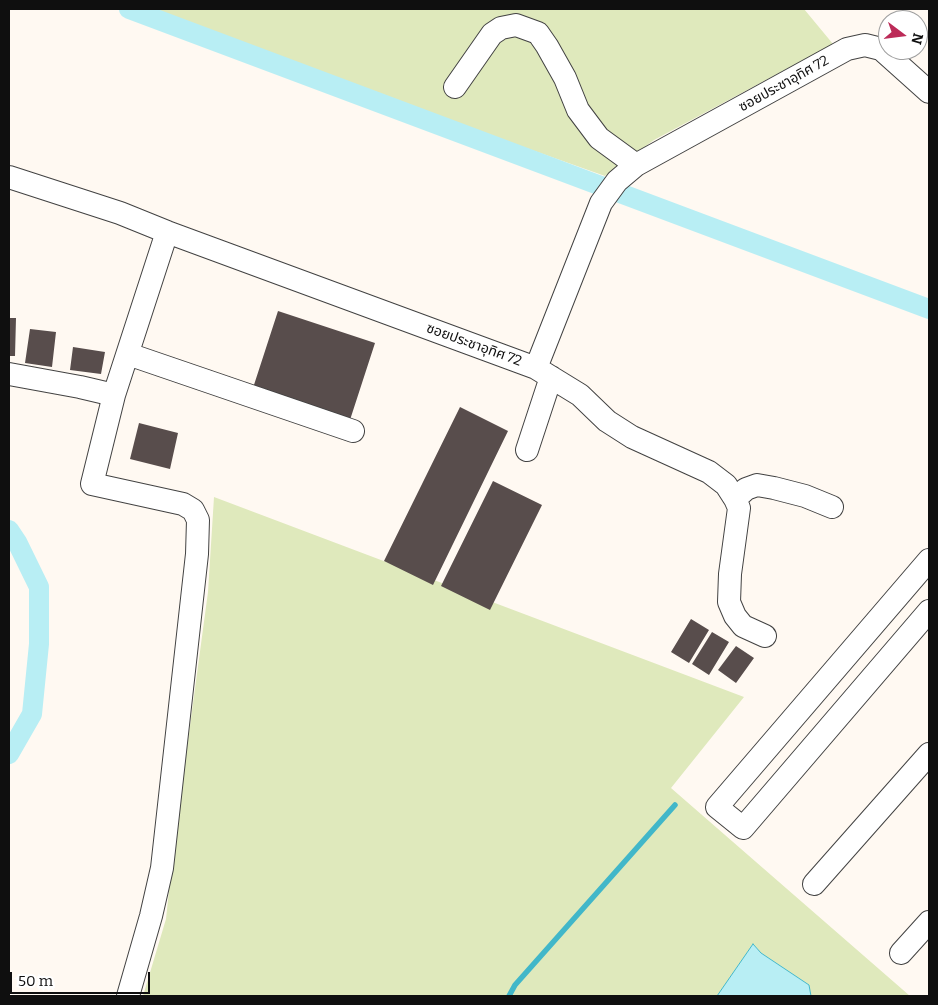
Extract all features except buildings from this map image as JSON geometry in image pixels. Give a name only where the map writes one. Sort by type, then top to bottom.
[{"type":"street","points":[[455,87],[492,34],[501,28],[516,25],[538,33],[565,78],[578,110],[599,138],[636,165]]},
{"type":"street","name":"ซอยประชาอุทิศ 72","points":[[9,177],[120,213],[544,373],[601,203],[617,181],[636,165],[847,49],[865,45],[881,49],[929,92]]},
{"type":"street","points":[[128,996],[152,916],[162,868],[198,554],[198,520],[192,510],[183,504],[92,484],[114,395],[167,232]]},
{"type":"street","points":[[128,354],[353,431]]},
{"type":"street","points":[[527,450],[544,373],[580,395],[607,420],[632,438],[709,472],[726,485],[739,508],[730,574],[730,602],[735,616],[743,626],[765,636]]},
{"type":"street","points":[[9,374],[80,386],[114,395]]},
{"type":"street","points":[[735,499],[746,489],[757,486],[774,488],[805,496],[832,507]]},
{"type":"street","points":[[929,560],[717,807],[743,828],[929,611]]},
{"type":"street","points":[[814,884],[929,756]]},
{"type":"street","points":[[901,954],[929,922]]},
{"type":"green space","points":[[142,9],[804,9],[833,44],[654,140],[605,176],[219,39]]},
{"type":"green space","points":[[214,497],[744,697],[671,788],[910,996],[811,996],[809,985],[761,953],[753,944],[717,996],[143,996],[166,919],[173,852],[208,592]]},
{"type":"water","points":[[753,944],[761,953],[809,985],[811,996],[717,996]]},
{"type":"waterway","points":[[129,9],[929,309]]},
{"type":"waterway","points":[[9,530],[39,587],[39,644],[32,714],[9,754]]},
{"type":"waterway","points":[[509,996],[515,985],[675,805]]}]
